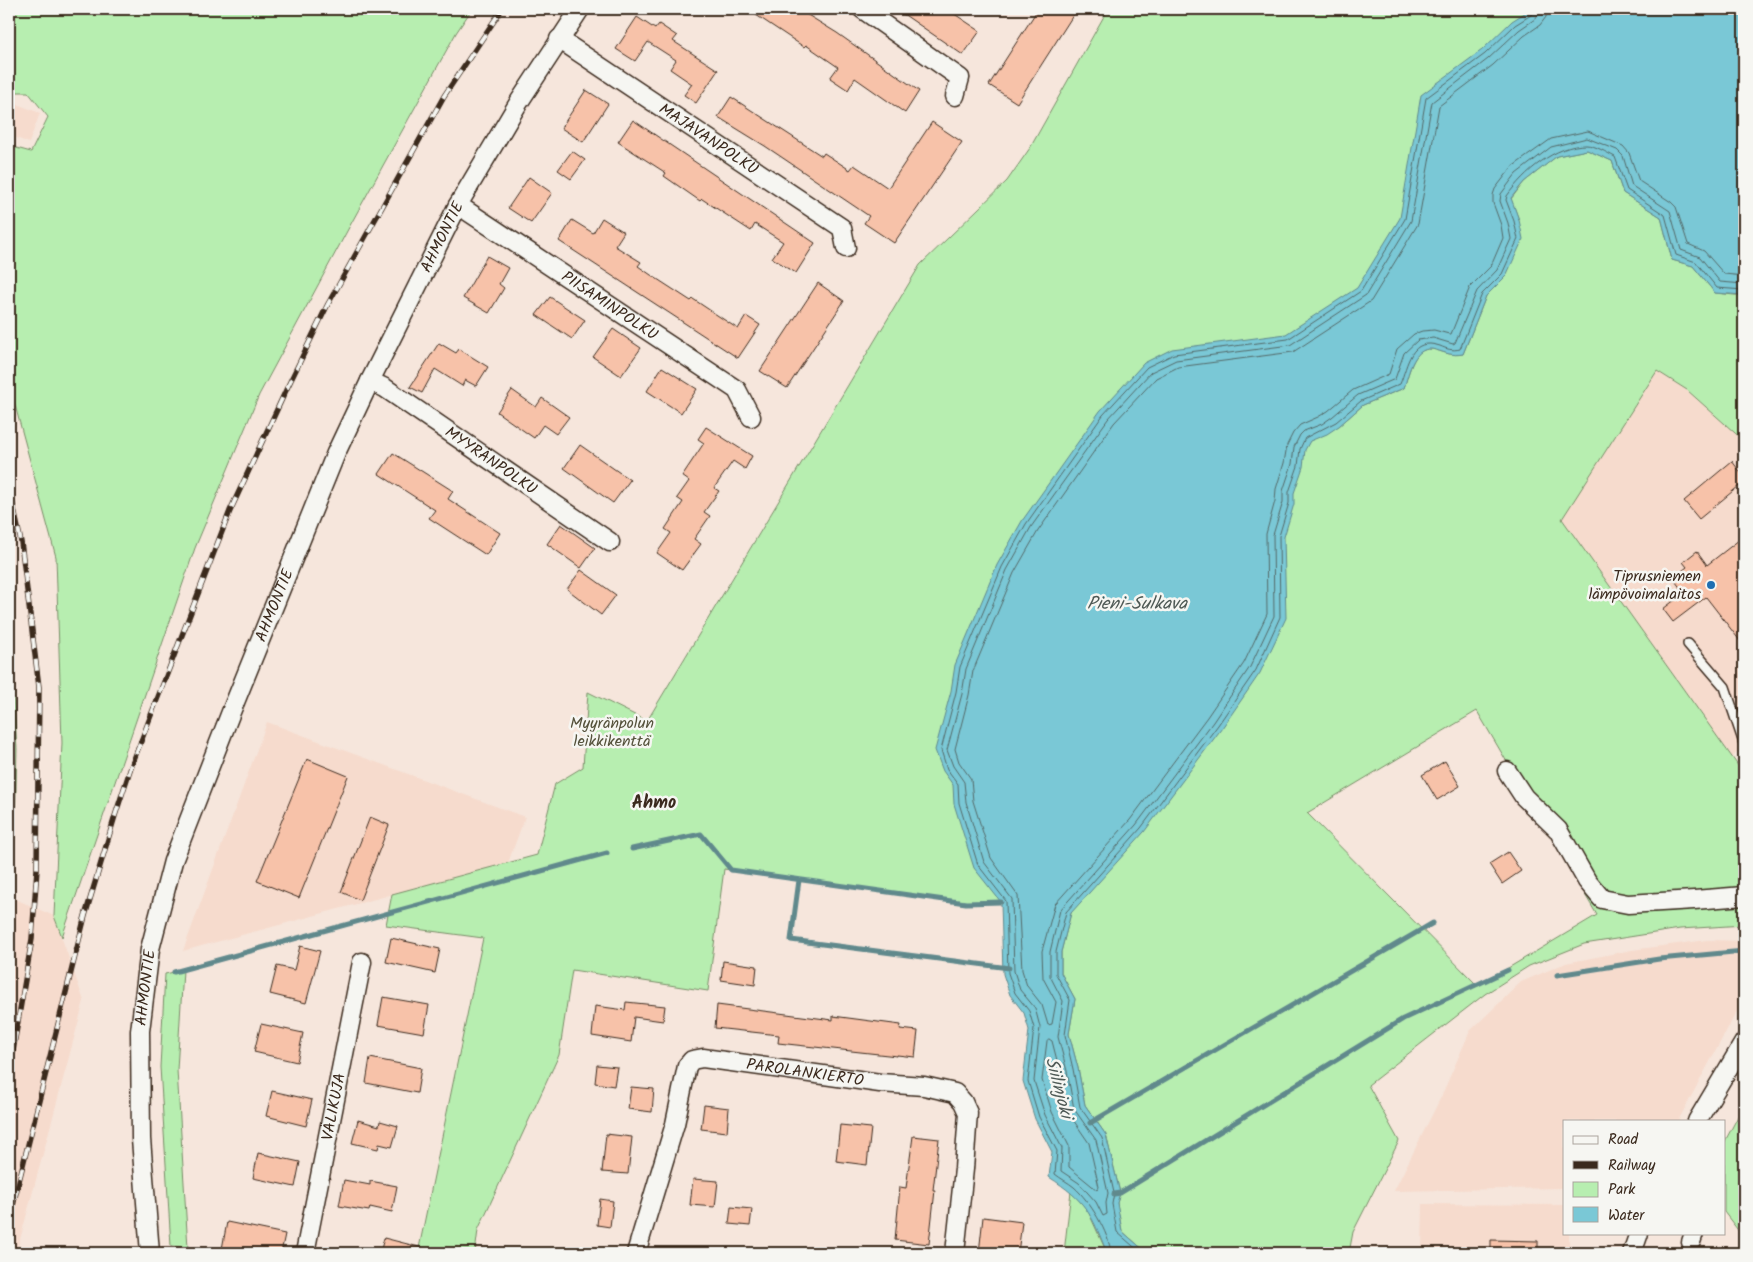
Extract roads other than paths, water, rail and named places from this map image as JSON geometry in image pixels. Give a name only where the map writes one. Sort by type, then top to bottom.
[{"type":"street","name":"AHMONTIE","points":[[150,1253],[141,1138],[140,1041],[150,949],[177,851],[336,453],[370,381],[458,205],[559,39],[580,9]]},
{"type":"street","points":[[862,9],[960,78],[955,96]]},
{"type":"street","name":"MAJAVANPOLKU","points":[[559,39],[842,228],[846,248]]},
{"type":"street","name":"PIISAMINPOLKU","points":[[458,205],[737,390],[751,417]]},
{"type":"street","name":"MYYRÄNPOLKU","points":[[370,381],[385,388],[610,542]]},
{"type":"street","points":[[1507,771],[1524,797],[1558,830],[1587,881],[1602,898],[1628,904],[1744,896]]},
{"type":"street","name":"VÄLIKUJA","points":[[306,1253],[362,962]]},
{"type":"street","points":[[1698,1120],[1744,1042]]},
{"type":"street","name":"PAROLANKIERTO","points":[[636,1253],[675,1124],[687,1066],[692,1060],[703,1058],[880,1083],[924,1086],[955,1093],[963,1102],[968,1113],[955,1253]]},
{"type":"street","points":[[1632,1253],[1639,1234]]},
{"type":"lane","points":[[1688,644],[1725,687],[1744,743]]},
{"type":"water","name":"Pieni-Sulkava","points":[[1531,9],[1744,9],[1744,298],[1743,295],[1715,293],[1693,266],[1672,260],[1661,217],[1623,193],[1612,161],[1587,150],[1557,156],[1524,182],[1511,198],[1523,239],[1506,276],[1486,296],[1463,354],[1452,354],[1429,349],[1422,351],[1414,361],[1404,388],[1363,405],[1339,426],[1327,434],[1310,441],[1305,450],[1303,467],[1294,493],[1294,504],[1284,537],[1286,618],[1260,673],[1222,728],[1144,832],[1071,913],[1061,952],[1061,973],[1075,999],[1069,1034],[1085,1105],[1106,1135],[1120,1193],[1117,1203],[1122,1231],[1147,1253],[1107,1253],[1086,1209],[1071,1193],[1049,1177],[1052,1152],[1035,1119],[1023,1081],[1029,1030],[1024,1013],[1010,995],[1003,974],[1001,902],[974,868],[954,804],[953,785],[943,771],[935,750],[951,691],[955,665],[997,565],[1022,521],[1100,411],[1144,363],[1172,349],[1286,334],[1357,288],[1400,218],[1421,95],[1482,50],[1512,21]]},
{"type":"waterway","points":[[632,849],[701,834],[731,870],[966,903],[1001,902]]},
{"type":"waterway","points":[[174,972],[607,853]]},
{"type":"waterway","points":[[799,880],[791,940],[1009,968]]},
{"type":"waterway","points":[[1090,1123],[1433,923]]},
{"type":"waterway","points":[[1557,975],[1659,959],[1744,951]]},
{"type":"waterway","points":[[1114,1194],[1120,1193],[1403,1019],[1508,970]]},
{"type":"railway","points":[[9,1221],[85,916],[115,816],[131,767],[230,511],[328,304],[444,96],[502,9]]},
{"type":"railway","points":[[9,486],[21,542],[39,687],[37,869],[32,939],[9,1074]]},
{"type":"place","name":"Tiprusniemen lämpövoimalaitos","points":[[1711,585]]},
{"type":"district","name":"Ahmo","points":[[654,803]]},
{"type":"park label","name":"Myyränpolun leikkikenttä","points":[[612,732]]},
{"type":"water label","name":"Siilinjoki","points":[[1058,1088]]}]
